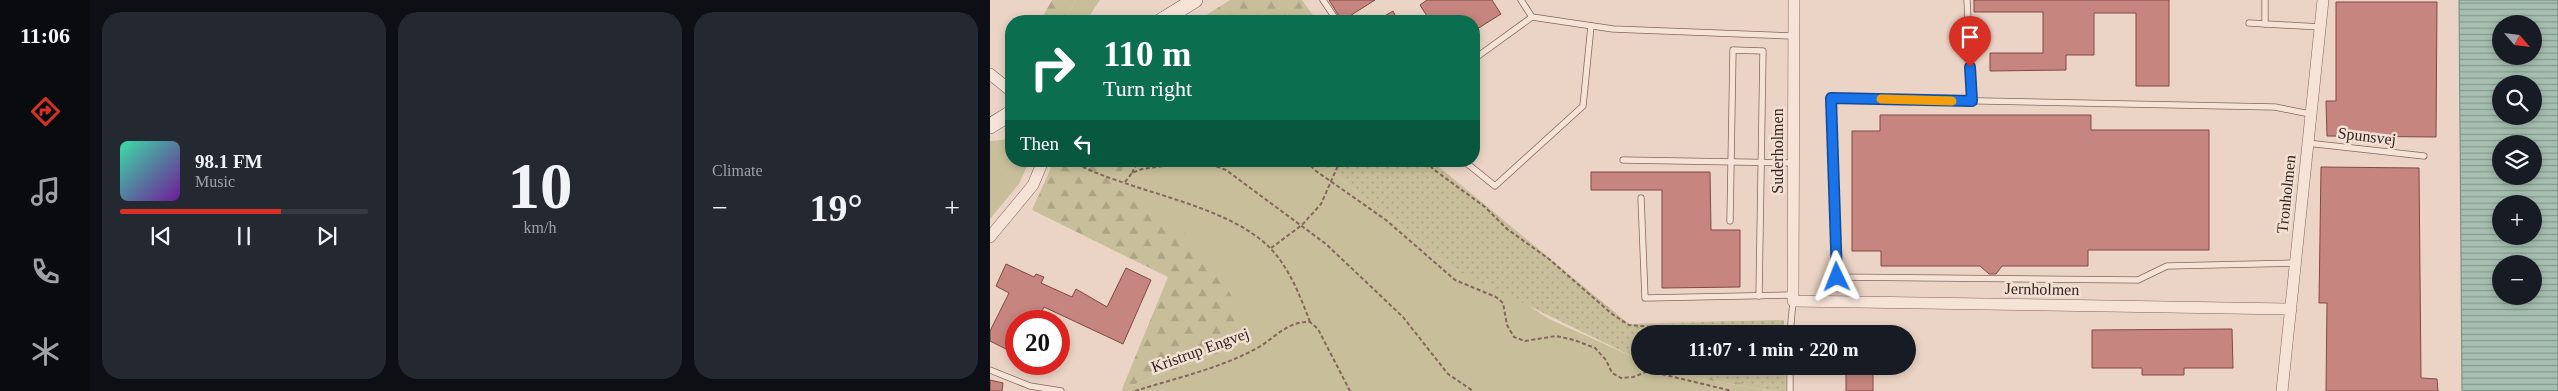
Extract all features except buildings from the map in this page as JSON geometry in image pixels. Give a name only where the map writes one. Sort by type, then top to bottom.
[{"type":"street","points":[[1170,15],[1195,0]]},
{"type":"street","name":"Suderholmen","points":[[1793,298],[1794,0]]},
{"type":"street","name":"Tronholmen","points":[[2282,391],[2323,0]]},
{"type":"street","points":[[990,74],[1005,86]]},
{"type":"street","points":[[990,126],[1005,116]]},
{"type":"street","points":[[990,236],[1033,185],[1040,167]]},
{"type":"street","name":"Jernholmen","points":[[1793,298],[2290,310]]},
{"type":"lane","points":[[1323,0],[1333,15]]},
{"type":"lane","points":[[1521,0],[1532,17]]},
{"type":"lane","points":[[1967,0],[1972,101]]},
{"type":"lane","points":[[2265,0],[2265,24]]},
{"type":"lane","points":[[1480,55],[1532,17],[1613,30],[1794,36]]},
{"type":"lane","points":[[2249,23],[2320,28]]},
{"type":"lane","points":[[1471,167],[1495,186],[1583,106],[1591,26]]},
{"type":"lane","points":[[1730,221],[1733,50],[1763,51],[1759,296]]},
{"type":"lane","points":[[2295,263],[2167,266],[2138,280],[1837,277],[1831,98],[2275,107],[2310,114]]},
{"type":"lane","name":"Spunsvej","points":[[2307,143],[2424,156]]},
{"type":"lane","points":[[1623,160],[1794,163]]},
{"type":"lane","points":[[1641,198],[1645,298],[1759,296],[1793,298],[1791,325]]},
{"type":"lane","points":[[990,370],[1030,386],[1060,391]]},
{"type":"lane","points":[[1790,375],[1790,391]]},
{"type":"path","points":[[1086,167],[1219,216],[1254,235],[1271,248],[1284,266],[1310,322],[1318,329],[1350,391]]},
{"type":"path","points":[[1125,182],[1135,167]]},
{"type":"path","points":[[1132,173],[1156,167]]},
{"type":"path","points":[[1216,167],[1241,180],[1277,208],[1302,224],[1326,244],[1403,317],[1448,374],[1473,391]]},
{"type":"path","points":[[1313,167],[1386,220],[1455,280],[1503,303],[1507,325],[1514,337],[1525,341],[1556,336],[1595,348],[1606,360],[1612,373],[1620,378],[1633,377],[1649,371],[1732,391]]},
{"type":"path","points":[[1271,248],[1302,224],[1320,204],[1337,167]]},
{"type":"path","points":[[1431,167],[1485,207],[1507,229],[1549,260],[1612,314],[1631,325]]},
{"type":"path","name":"Kristrup Engvej","points":[[1136,391],[1238,357],[1260,346],[1287,326],[1310,322]]},
{"type":"green space","points":[[1052,0],[1076,0],[1067,15],[1043,15]]},
{"type":"green space","points":[[1076,0],[1100,0],[1090,15],[1067,15]]},
{"type":"green space","points":[[1230,0],[1302,0],[1313,15],[1206,15]]},
{"type":"green space","points":[[1005,140],[1005,167],[1027,167],[1019,184],[990,219],[990,141]]},
{"type":"green space","points":[[1051,167],[1124,167],[1112,186],[1178,225],[1217,269],[1247,325],[1244,344],[1122,389],[1168,277],[1032,210]]},
{"type":"green space","points":[[1124,167],[1326,167],[1453,269],[1518,299],[1549,319],[1631,356],[1631,375],[1681,375],[1772,391],[1123,391],[1122,389],[1244,344],[1112,186]]},
{"type":"green space","points":[[1326,167],[1439,167],[1629,324],[1784,320],[1784,325],[1631,325],[1631,356],[1453,269]]},
{"type":"green space","points":[[1681,375],[1785,375],[1786,391],[1772,391]]},
{"type":"green space","points":[[1706,375],[1785,375],[1786,391],[1776,391]]},
{"type":"shaded area","points":[[2459,0],[2558,0],[2558,391],[2462,391]]},
{"type":"slow traffic","points":[[1881,99],[1952,101]]},
{"type":"route","points":[[1837,277],[1831,98],[1972,101],[1970,67]]}]
